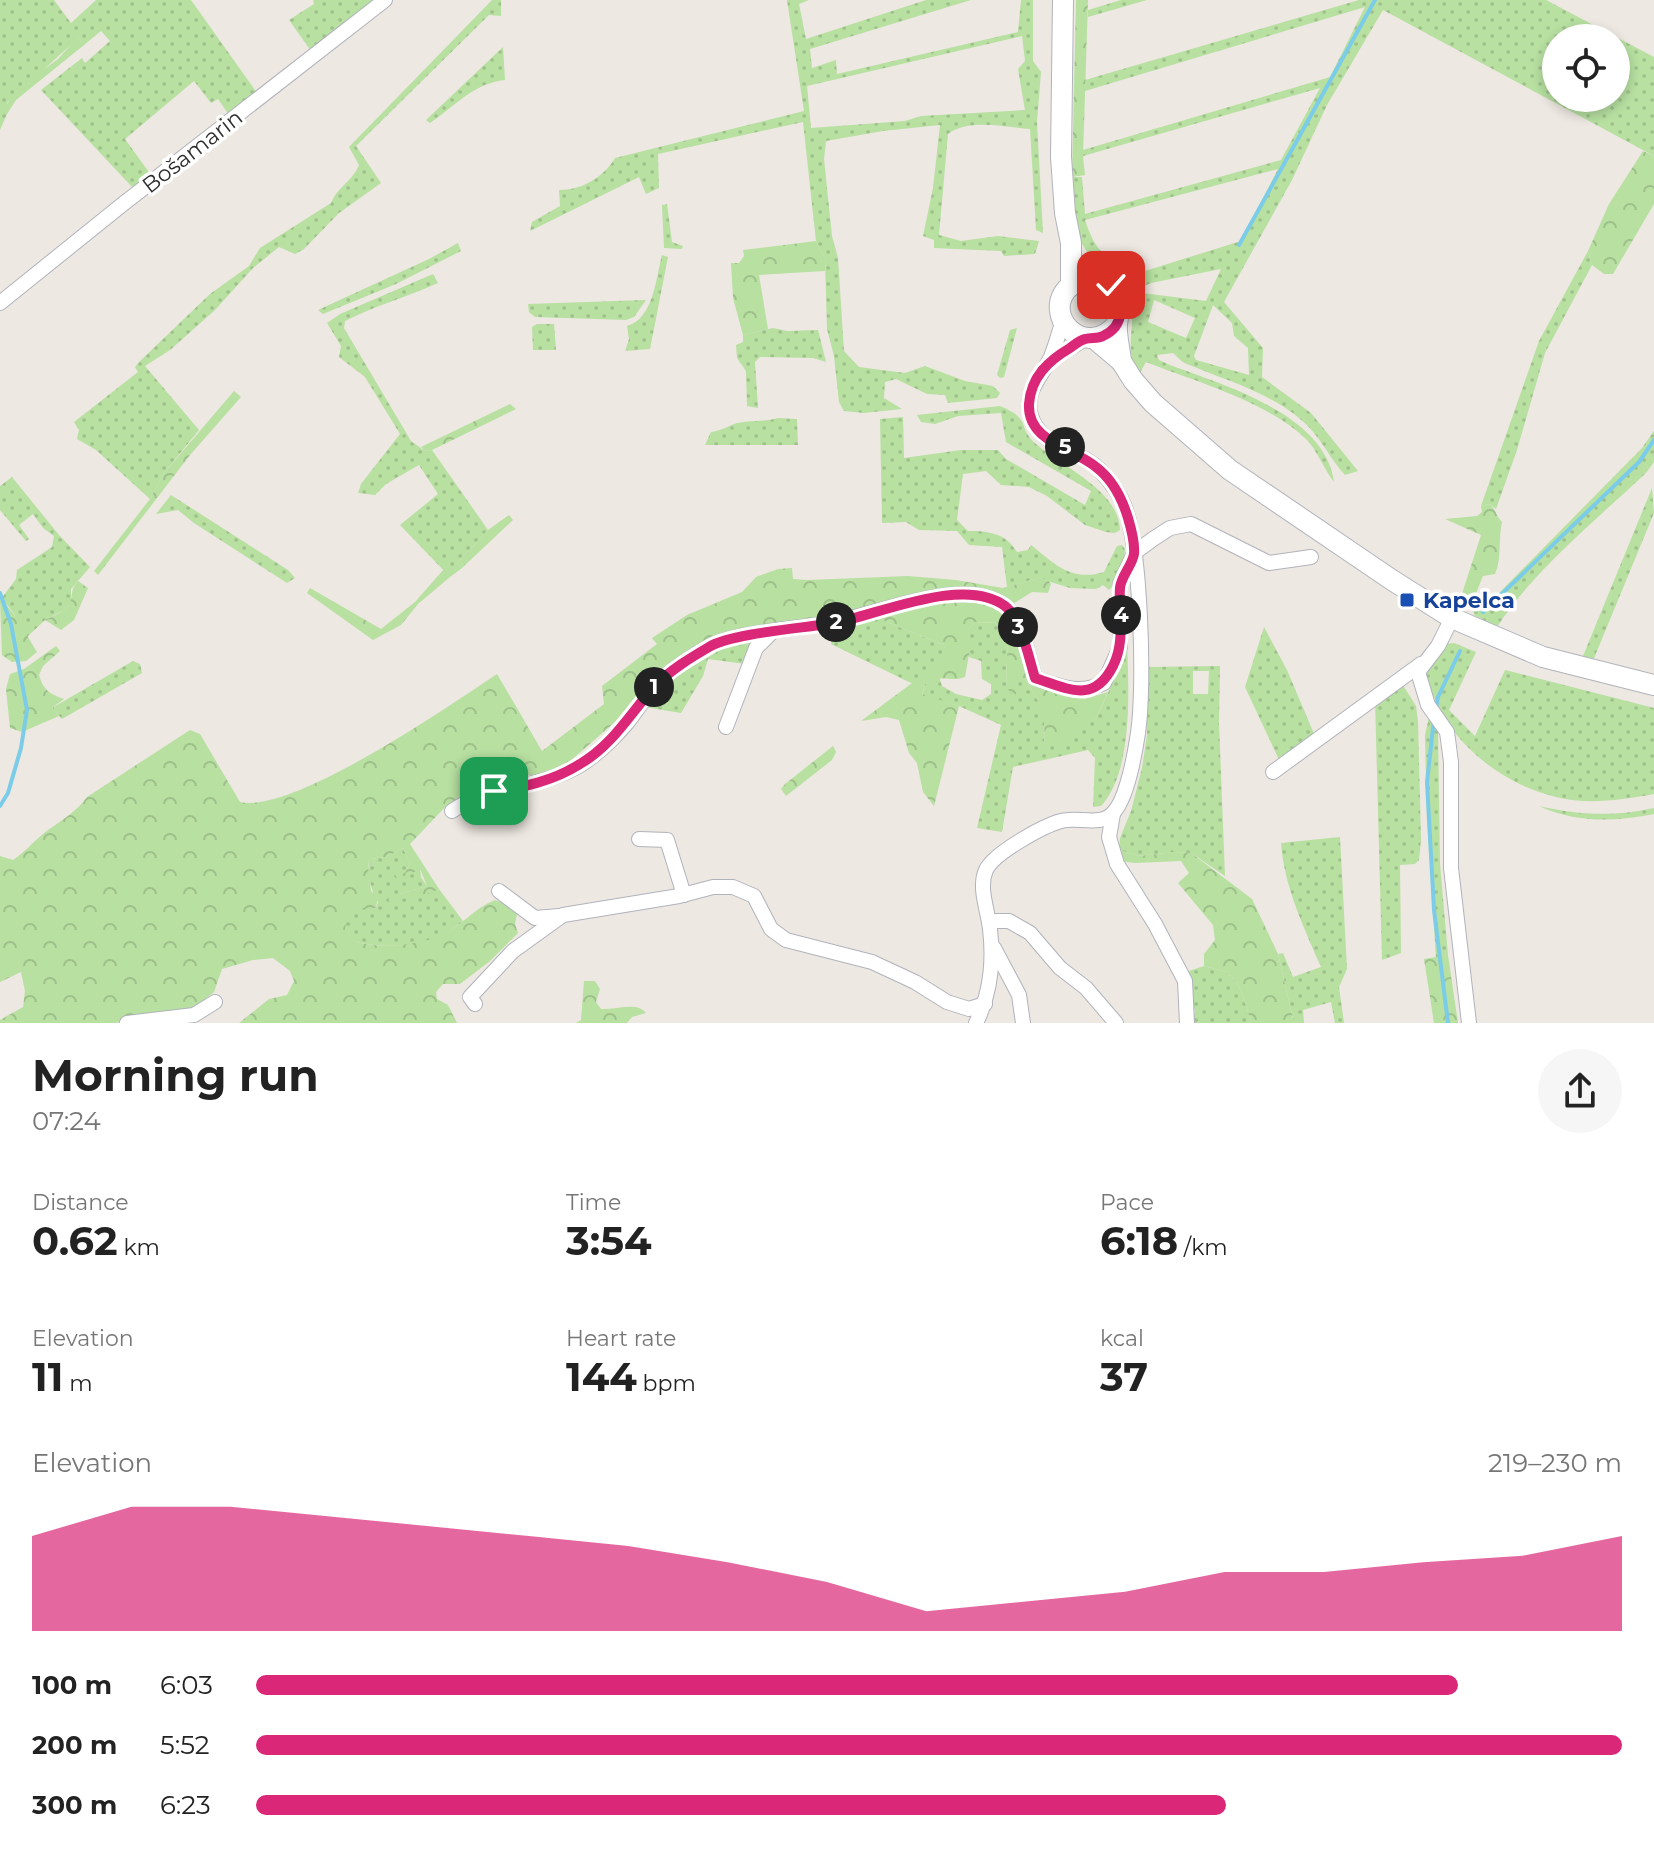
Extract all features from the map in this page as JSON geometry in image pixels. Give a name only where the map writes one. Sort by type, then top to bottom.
[{"type":"street","name":"Bošamarin","points":[[0,303],[385,0]]},
{"type":"street","points":[[1063,0],[1061,157],[1065,213],[1071,243],[1071,286]]},
{"type":"street","points":[[1071,243],[1095,278],[1111,285],[1120,299],[1117,324],[1121,361]]},
{"type":"street","points":[[1095,278],[1078,281],[1061,302],[1063,321],[1049,361],[1035,380],[1029,405],[1031,418],[1045,439],[1096,466],[1112,483],[1124,505],[1131,528],[1140,656],[1139,732],[1123,795],[1113,814],[1109,837],[1117,864],[1155,924],[1185,981],[1187,1023]]},
{"type":"street","points":[[1063,321],[1076,335],[1090,339],[1121,361],[1153,403],[1230,470],[1452,618],[1543,657],[1654,685]]},
{"type":"street","points":[[1049,361],[1090,339],[1104,336],[1117,324]]},
{"type":"street","points":[[452,811],[469,799],[494,791],[531,786],[583,763],[626,725],[656,685],[713,644],[838,622],[919,599],[984,597],[1005,606],[1015,618],[1035,678],[1067,689],[1088,690],[1104,683],[1120,647],[1120,584],[1134,553],[1170,528],[1191,524],[1269,563],[1311,557]]},
{"type":"street","points":[[1452,618],[1438,646],[1418,672],[1428,705],[1447,732],[1451,762],[1451,868],[1469,1023]]},
{"type":"street","points":[[726,727],[756,648],[771,633]]},
{"type":"street","points":[[1273,772],[1426,660]]},
{"type":"street","points":[[976,1023],[991,982],[992,945],[983,885],[987,868],[1003,852],[1061,821],[1101,821],[1113,814]]},
{"type":"street","points":[[639,839],[667,840],[684,895]]},
{"type":"street","points":[[499,891],[535,918],[684,895],[713,887],[733,887],[754,896],[771,929],[786,940],[872,962],[915,982],[947,1002],[969,1009],[985,1004]]},
{"type":"street","points":[[475,1004],[470,997],[486,977],[513,951],[563,915]]},
{"type":"street","points":[[989,921],[1009,921],[1030,933],[1060,968],[1086,988],[1116,1023]]},
{"type":"street","points":[[992,945],[1019,995],[1023,1023]]},
{"type":"street","points":[[127,1023],[194,1015],[215,1002]]},
{"type":"green space","points":[[0,0],[54,0],[71,23],[96,0],[191,0],[257,93],[229,115],[218,99],[211,103],[194,81],[125,139],[151,175],[134,189],[41,90],[82,58],[85,63],[110,41],[101,31],[84,45],[79,38],[7,103],[7,114],[0,130]]},
{"type":"green space","points":[[313,0],[378,0],[311,51],[289,20],[314,4]]},
{"type":"green space","points":[[492,0],[501,0],[501,16],[489,15],[356,146],[381,183],[339,213],[304,249],[295,254],[279,247],[253,268],[215,310],[170,350],[145,366],[199,430],[164,473],[150,499],[96,450],[77,439],[79,430],[74,422],[138,372],[135,367],[139,362],[210,294],[249,266],[260,248],[331,203],[359,165],[349,147]]},
{"type":"green space","points":[[787,0],[809,0],[799,4],[806,39],[926,0],[971,0],[810,49],[812,68],[836,60],[837,74],[1018,32],[1021,0],[1033,0],[1033,61],[1041,72],[1037,122],[1043,233],[1036,230],[1030,129],[976,125],[948,134],[939,235],[961,241],[998,236],[1039,241],[1035,254],[1004,256],[1001,251],[934,248],[934,240],[923,236],[933,188],[940,125],[826,141],[824,159],[832,236],[838,258],[844,351],[859,367],[905,373],[925,366],[965,381],[993,386],[1000,393],[997,398],[948,403],[945,395],[927,394],[896,379],[885,382],[884,398],[902,409],[864,413],[844,411],[839,402],[834,356],[827,329],[825,259],[816,241],[803,122],[658,154],[659,188],[646,194],[639,177],[530,231],[532,222],[560,206],[559,190],[576,188],[592,181],[615,158],[804,111]],"holes":[[[1022,36],[1025,61],[1018,69],[1025,110],[921,116],[905,121],[811,128],[807,86]]]},
{"type":"green space","points":[[1076,0],[1088,0],[1085,175],[1072,177]]},
{"type":"green space","points":[[1121,0],[1147,0],[1088,17],[1088,10]]},
{"type":"green space","points":[[1359,0],[1546,0],[1591,24],[1542,24],[1542,96],[1383,10],[1327,105],[1292,180],[1224,302],[1263,348],[1262,377],[1311,413],[1358,471],[1345,475],[1307,425],[1273,400],[1185,363],[1173,353],[1157,355],[1159,360],[1243,393],[1292,420],[1312,438],[1327,458],[1334,482],[1307,440],[1291,426],[1252,403],[1146,362],[1139,375],[1131,355],[1132,305],[1129,290],[1124,281],[1102,267],[1085,248],[1076,226],[1072,177],[1082,177],[1085,214],[1281,160],[1320,88],[1083,156],[1083,150],[1330,77],[1365,7],[1085,91],[1085,80]],"holes":[[[1278,169],[1241,241],[1145,271],[1131,274],[1103,253],[1085,220]],[[1221,269],[1206,301],[1142,293],[1140,288]],[[1154,300],[1195,318],[1186,338],[1148,322]],[[1213,305],[1232,323],[1234,336],[1248,348],[1249,375],[1196,360],[1194,356]]]},
{"type":"green space","points":[[77,38],[84,45],[16,100],[7,114],[7,104],[21,86],[28,84],[58,59]]},
{"type":"green space","points":[[1630,44],[1654,57],[1654,156],[1572,112],[1630,112]]},
{"type":"green space","points":[[503,47],[505,80],[465,96],[430,123],[426,120]]},
{"type":"green space","points":[[1643,151],[1654,156],[1654,204],[1613,274],[1604,274],[1592,265],[1588,251],[1609,204]]},
{"type":"green space","points":[[667,204],[672,242],[683,246],[682,249],[664,248],[662,205]]},
{"type":"green space","points":[[816,241],[825,259],[825,271],[759,275],[768,329],[743,335],[733,298],[731,263],[739,263],[744,256],[743,250]]},
{"type":"green space","points":[[458,243],[461,251],[396,284],[323,314],[318,310],[429,259]]},
{"type":"green space","points":[[1588,251],[1592,265],[1545,353],[1496,509],[1490,504],[1481,506],[1539,341]]},
{"type":"green space","points":[[662,255],[668,257],[650,349],[625,351],[629,339],[627,326],[636,322],[648,307]]},
{"type":"green space","points":[[433,274],[438,283],[345,321],[344,328],[411,441],[425,451],[432,450],[488,530],[457,563],[462,568],[450,577],[400,525],[438,494],[419,465],[386,484],[375,495],[358,493],[361,484],[400,434],[365,377],[339,357],[341,346],[327,323],[340,314]]},
{"type":"green space","points":[[646,300],[634,317],[626,320],[535,317],[529,312],[528,304]]},
{"type":"green space","points":[[554,324],[556,350],[533,350],[532,327]]},
{"type":"green space","points":[[773,328],[818,330],[826,362],[813,358],[760,357],[755,362],[758,408],[747,406],[746,371],[737,358],[736,345],[743,342],[743,335]]},
{"type":"green space","points":[[1017,328],[1004,377],[1000,378],[997,375],[1010,330]]},
{"type":"green space","points":[[234,391],[241,397],[190,455],[98,575],[94,571],[150,499],[164,473]]},
{"type":"green space","points":[[510,404],[516,409],[432,450],[425,451],[421,447]]},
{"type":"green space","points":[[1000,406],[1021,419],[1036,444],[1100,491],[1117,516],[1120,530],[1106,532],[1085,525],[1047,496],[1029,487],[1001,485],[986,471],[963,474],[957,520],[968,531],[1002,537],[1017,552],[1028,550],[1031,545],[1064,569],[1082,575],[1104,572],[1117,546],[1122,545],[1125,549],[1122,565],[1116,582],[1109,590],[1103,585],[1096,589],[1070,588],[1038,578],[1007,587],[1002,547],[969,545],[957,531],[919,530],[906,522],[882,523],[880,419],[903,417],[904,458],[961,450],[998,450],[1006,459],[1085,505],[1091,491],[1006,442],[1001,413],[958,416],[935,424],[921,422],[917,415]]},
{"type":"green space","points":[[797,419],[798,445],[705,445],[711,432],[737,423]]},
{"type":"green space","points":[[1654,431],[1654,462],[1646,473],[1547,566],[1497,627],[1474,615],[1472,603],[1475,595],[1486,599],[1499,593],[1642,448]]},
{"type":"green space","points":[[12,477],[59,535],[90,567],[71,589],[71,602],[64,610],[45,620],[27,637],[12,612],[0,600],[16,579],[17,570],[52,547],[54,536],[43,528],[33,514],[19,525],[29,539],[26,541],[0,510],[0,486]]},
{"type":"green space","points":[[1652,488],[1654,513],[1592,663],[1581,661]]},
{"type":"green space","points":[[171,495],[288,570],[295,578],[287,583],[178,510],[156,514]]},
{"type":"green space","points":[[1490,504],[1502,522],[1497,568],[1495,574],[1483,576],[1472,603],[1458,606],[1481,535],[1445,519],[1477,516],[1482,512],[1481,506]]},
{"type":"green space","points":[[509,515],[513,520],[462,568],[457,563],[488,530]]},
{"type":"green space","points":[[792,568],[793,579],[808,580],[908,576],[1003,588],[1038,578],[1047,579],[1051,584],[1048,593],[1032,592],[1011,605],[988,593],[831,619],[739,630],[653,679],[615,722],[562,768],[544,775],[511,775],[482,782],[447,805],[410,844],[439,889],[417,898],[392,902],[388,900],[392,896],[427,886],[420,869],[402,878],[396,877],[394,872],[405,873],[410,863],[403,848],[386,857],[370,859],[371,891],[378,896],[376,908],[354,908],[348,912],[344,935],[364,944],[392,946],[432,939],[495,900],[518,909],[515,924],[518,933],[490,961],[460,984],[443,984],[436,992],[437,999],[448,1005],[457,1023],[239,1023],[269,999],[287,995],[294,981],[290,971],[273,958],[222,969],[214,992],[195,1007],[182,1012],[115,1023],[0,1023],[0,1020],[23,1007],[25,991],[21,972],[0,982],[0,856],[13,860],[72,813],[87,797],[190,730],[200,734],[240,802],[264,801],[296,792],[332,775],[409,732],[497,674],[542,751],[604,704],[602,686],[657,644],[652,638],[687,615],[742,592],[756,577],[778,569]]},
{"type":"green space","points":[[444,569],[450,577],[418,604],[401,625],[373,640],[307,593],[310,588],[381,629],[415,602]]},
{"type":"green space","points":[[78,581],[88,588],[74,620],[61,630],[45,620],[67,607]]},
{"type":"green space","points":[[0,600],[14,615],[37,652],[26,661],[12,662],[2,655]]},
{"type":"green space","points":[[955,600],[985,602],[1004,614],[1035,679],[1056,693],[1085,699],[1108,692],[1096,718],[1060,746],[1044,745],[1043,717],[1030,687],[1024,678],[1018,683],[1016,694],[1013,695],[1006,687],[1008,630],[998,623],[975,622],[968,630],[970,649],[965,677],[932,681],[925,684],[922,694],[959,706],[934,806],[923,792],[917,763],[909,753],[899,720],[886,717],[861,721],[947,657],[944,645],[874,617]]},
{"type":"green space","points":[[874,617],[944,645],[948,657],[913,684],[831,644],[833,636],[822,631]]},
{"type":"green space","points":[[975,622],[998,623],[1008,630],[1006,687],[1024,678],[1044,717],[1044,745],[1096,718],[1127,645],[1128,707],[1124,752],[1119,773],[1101,806],[1093,807],[1095,758],[1088,750],[1013,767],[1002,832],[977,828],[1001,725],[959,706],[922,695],[925,684],[939,676],[942,686],[956,694],[982,700],[991,694],[991,684],[982,679],[981,661],[969,657],[968,630]]},
{"type":"green space","points":[[1264,627],[1287,670],[1315,736],[1280,762],[1245,687]]},
{"type":"green space","points":[[753,638],[755,642],[745,664],[708,659],[703,676],[681,713],[644,707],[692,663],[720,648]]},
{"type":"green space","points":[[1454,643],[1476,652],[1449,710],[1475,736],[1505,670],[1654,708],[1654,794],[1605,801],[1556,797],[1518,783],[1484,762],[1455,733],[1427,681],[1427,671],[1434,658],[1445,644]]},
{"type":"green space","points":[[56,646],[60,651],[43,666],[39,675],[47,690],[64,699],[52,708],[59,716],[22,732],[10,728],[6,689],[10,674],[24,669]]},
{"type":"green space","points":[[133,661],[140,664],[142,673],[62,719],[52,708]]},
{"type":"green space","points":[[1220,666],[1225,876],[1191,853],[1139,856],[1119,850],[1142,768],[1147,735],[1145,667]],"holes":[[[1193,671],[1209,671],[1208,694],[1193,694]]]},
{"type":"green space","points":[[1401,682],[1416,706],[1418,721],[1421,840],[1419,860],[1415,864],[1400,865],[1401,953],[1382,960],[1375,699]]},
{"type":"green space","points":[[1429,717],[1438,731],[1440,864],[1448,955],[1436,958],[1427,820],[1425,735]]},
{"type":"green space","points":[[833,746],[836,752],[832,760],[786,796],[781,789],[785,784]]},
{"type":"green space","points":[[1539,806],[1596,814],[1654,808],[1654,814],[1624,819],[1595,819],[1567,816]]},
{"type":"green space","points":[[1340,837],[1347,969],[1339,987],[1344,1023],[1335,1023],[1331,1002],[1303,1010],[1304,1023],[1294,1023],[1278,954],[1283,953],[1293,977],[1321,967],[1290,891],[1281,843]]},
{"type":"green space","points":[[403,848],[410,863],[405,873],[396,877],[420,869],[427,886],[399,894],[396,900],[439,889],[463,921],[442,936],[406,945],[364,944],[343,935],[347,912],[354,908],[376,908],[378,902],[369,875],[370,859],[386,857]]},
{"type":"green space","points":[[1119,850],[1139,856],[1191,853],[1252,899],[1278,954],[1294,1023],[1251,1023],[1242,993],[1234,979],[1223,971],[1204,966],[1204,954],[1215,940],[1213,925],[1178,883],[1189,873],[1181,861],[1120,861]]},
{"type":"green space","points":[[1448,955],[1458,1023],[1434,1023],[1424,959]]},
{"type":"green space","points":[[1204,966],[1223,971],[1234,979],[1242,993],[1251,1023],[1193,1023],[1195,1011],[1186,972]]},
{"type":"green space","points":[[584,981],[595,981],[600,989],[596,1002],[601,1009],[637,1007],[646,1013],[632,1017],[627,1023],[576,1023],[581,1020]]},
{"type":"waterway","points":[[1239,245],[1375,0]]},
{"type":"waterway","points":[[1483,612],[1639,462],[1654,440]]},
{"type":"waterway","points":[[0,593],[11,624],[27,710],[21,748],[8,793],[0,806]]},
{"type":"waterway","points":[[1436,710],[1438,697],[1460,651]]},
{"type":"waterway","points":[[1434,719],[1427,782],[1434,910],[1448,1023]]},
{"type":"place","name":"Kapelca","points":[[1407,600]]},
{"type":"route","points":[[494,791],[531,786],[583,763],[626,725],[656,685],[713,644],[838,622],[919,599],[984,597],[1005,606],[1015,618],[1035,678],[1067,689],[1088,690],[1104,683],[1120,647],[1120,584],[1134,553],[1131,528],[1124,505],[1112,483],[1096,466],[1045,439],[1031,418],[1029,405],[1035,380],[1049,361],[1078,342],[1104,336],[1117,324],[1120,299],[1111,285]]}]
